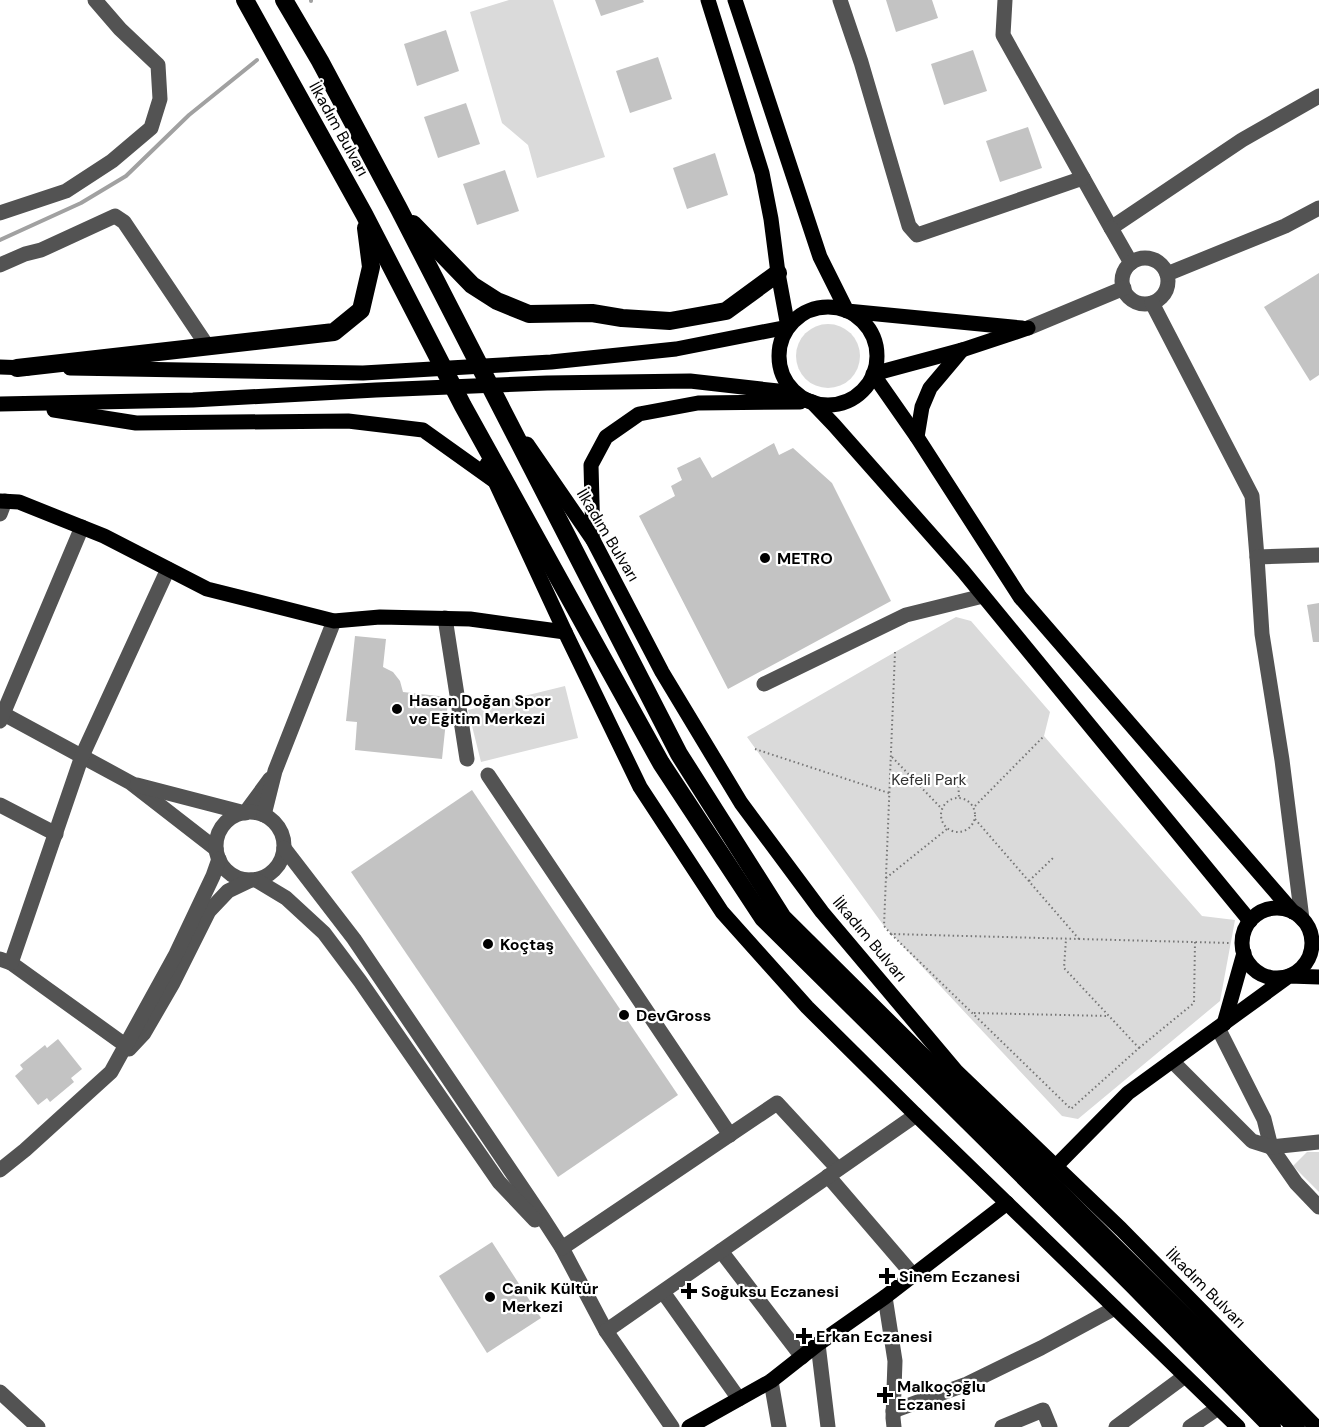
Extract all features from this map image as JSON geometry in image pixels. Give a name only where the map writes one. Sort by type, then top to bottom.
[{"type":"highway","name":"İlkadım Bulvarı","points":[[245,0],[364,214],[462,406],[661,763],[763,918],[1133,1285],[1272,1427]]},
{"type":"highway","name":"İlkadım Bulvarı","points":[[284,0],[320,61],[399,209],[679,754],[783,918],[1296,1427]]},
{"type":"highway","points":[[399,209],[472,285],[497,301],[529,314],[592,313],[622,318],[670,321],[726,311],[778,273]]},
{"type":"highway","points":[[8,368],[334,332],[361,310],[370,267],[364,214]]},
{"type":"main road","points":[[708,0],[762,173],[788,327]]},
{"type":"main road","points":[[0,404],[194,400],[547,383],[690,381],[778,392],[826,405],[841,403],[854,397],[865,387],[873,374],[876,360],[875,345],[870,330],[860,319],[847,311],[820,257],[735,0]]},
{"type":"main road","points":[[1028,328],[847,311],[831,307],[815,308],[800,315],[788,327],[781,341],[779,356],[781,370],[788,384],[798,395],[812,402],[834,425],[983,596],[1250,921]]},
{"type":"main road","points":[[8,368],[363,373],[551,362],[675,349],[788,327]]},
{"type":"main road","points":[[873,374],[962,350],[1028,328]]},
{"type":"main road","points":[[917,437],[922,407],[930,388],[962,350]]},
{"type":"main road","points":[[873,374],[917,437],[1020,597],[1306,923],[1312,940],[1307,962],[1299,971],[1128,1094],[1055,1167]]},
{"type":"main road","name":"İlkadım Bulvarı","points":[[495,397],[593,540],[662,672],[741,802],[822,912],[957,1072],[1121,1229],[1316,1427]]},
{"type":"main road","points":[[593,540],[591,465],[606,437],[639,414],[698,403],[812,402]]},
{"type":"main road","points":[[16,404],[136,423],[348,421],[423,430],[494,481]]},
{"type":"main road","name":"İlkadım Bulvarı","points":[[462,406],[494,481],[640,787],[722,912],[807,1007],[1238,1427]]},
{"type":"main road","points":[[2,505],[19,502],[104,536],[207,589],[334,621],[380,617],[470,619],[565,632]]},
{"type":"main road","points":[[1306,923],[1282,908],[1259,913],[1244,931],[1242,942],[1244,953],[1249,964],[1257,972],[1267,977],[1319,977]]},
{"type":"main road","points":[[1221,1026],[1244,953]]},
{"type":"main road","points":[[689,1427],[771,1382],[818,1344],[885,1297],[1007,1203]]},
{"type":"street","points":[[1,211],[66,191],[112,161],[151,128],[160,99],[158,65],[120,29],[95,0]]},
{"type":"street","points":[[840,0],[861,62],[909,226],[917,235],[1083,178]]},
{"type":"street","points":[[1005,0],[1003,35],[1131,263]]},
{"type":"street","points":[[1111,228],[1242,140],[1319,96]]},
{"type":"street","points":[[1167,274],[1285,226],[1319,208]]},
{"type":"street","points":[[0,265],[41,250],[115,216],[124,222],[208,347]]},
{"type":"street","points":[[1148,258],[1156,261],[1163,266],[1167,274],[1166,292],[1152,303],[1143,304],[1135,301],[1128,296],[1124,288],[1125,270],[1139,259],[1148,258]]},
{"type":"street","points":[[1028,328],[1124,288]]},
{"type":"street","points":[[1152,303],[1252,496],[1262,634],[1306,923]]},
{"type":"street","points":[[82,527],[1,716],[131,783],[218,854],[225,868],[234,876],[244,880],[253,880],[286,898],[324,933],[360,981],[499,1182],[562,1248]]},
{"type":"street","points":[[1257,557],[1319,555]]},
{"type":"street","points":[[125,1045],[5,961],[56,834],[82,756],[168,569]]},
{"type":"street","points":[[764,684],[906,615],[983,596]]},
{"type":"street","points":[[445,618],[467,759]]},
{"type":"street","points":[[264,815],[275,771],[334,621]]},
{"type":"street","points":[[0,1170],[111,1072],[176,954],[213,876],[218,854],[217,839],[221,830],[235,816],[245,813],[275,771]]},
{"type":"street","points":[[488,775],[730,1136]]},
{"type":"street","points":[[115,1064],[144,1033],[173,983],[209,910],[228,891],[267,876],[276,869],[282,859],[284,848],[279,829],[264,815],[245,813],[131,783]]},
{"type":"street","points":[[0,805],[56,834]]},
{"type":"street","points":[[284,848],[354,939],[542,1217],[562,1248],[606,1330],[672,1427]]},
{"type":"street","points":[[1221,1026],[1264,1119],[1271,1147],[1296,1184],[1319,1207]]},
{"type":"street","points":[[1172,1061],[1252,1141],[1271,1147],[1319,1142]]},
{"type":"street","points":[[562,1248],[777,1103],[913,1275]]},
{"type":"street","points":[[606,1330],[916,1115]]},
{"type":"street","points":[[721,1251],[802,1357]]},
{"type":"street","points":[[663,1292],[739,1399]]},
{"type":"street","points":[[885,1297],[895,1361],[894,1427]]},
{"type":"street","points":[[893,1411],[967,1384],[1115,1308]]},
{"type":"street","points":[[818,1344],[828,1427]]},
{"type":"street","points":[[1116,1427],[1185,1376]]},
{"type":"street","points":[[771,1382],[780,1427]]},
{"type":"street","points":[[0,1392],[38,1427]]},
{"type":"street","points":[[1190,1427],[1218,1408]]},
{"type":"street","points":[[1002,1427],[1043,1410],[1050,1427]]},
{"type":"path","points":[[895,652],[884,926],[1071,1109],[1139,1048],[1194,1003],[1195,942]]},
{"type":"path","points":[[974,807],[1044,736]]},
{"type":"path","points":[[755,749],[890,793]]},
{"type":"path","points":[[891,756],[942,809]]},
{"type":"path","points":[[958,777],[959,798]]},
{"type":"path","points":[[959,798],[965,799],[974,807],[976,813],[973,825],[963,832],[947,829],[941,819],[942,809],[949,800],[959,798]]},
{"type":"path","points":[[975,819],[1079,939]]},
{"type":"path","points":[[886,878],[947,829]]},
{"type":"path","points":[[1029,881],[1054,857]]},
{"type":"path","points":[[891,934],[1230,943]]},
{"type":"path","points":[[1066,939],[1064,968],[1139,1048]]},
{"type":"path","points":[[973,1013],[1109,1016]]},
{"type":"green space","points":[[509,0],[553,0],[605,157],[537,178],[528,145],[502,123],[470,12]]},
{"type":"green space","points":[[822,324],[834,324],[851,333],[858,344],[860,356],[858,368],[851,379],[834,388],[822,388],[810,383],[801,374],[796,362],[796,350],[801,338],[810,329]]},
{"type":"green space","name":"Kefeli Park","points":[[956,617],[971,621],[1050,712],[1044,736],[1202,916],[1235,920],[1220,1001],[1078,1119],[1062,1116],[884,926],[747,737]]},
{"type":"green space","points":[[565,686],[578,738],[481,762],[468,710]]},
{"type":"green space","points":[[1307,1152],[1319,1152],[1319,1192],[1293,1166]]},
{"type":"building","points":[[595,0],[643,0],[644,2],[601,16]]},
{"type":"building","points":[[886,0],[932,0],[938,18],[896,32]]},
{"type":"building","points":[[446,30],[459,71],[417,86],[404,44]]},
{"type":"building","points":[[973,50],[987,91],[944,105],[931,64]]},
{"type":"building","points":[[658,57],[672,99],[630,113],[616,71]]},
{"type":"building","points":[[466,103],[480,144],[438,158],[424,117]]},
{"type":"building","points":[[1028,127],[1042,168],[1000,182],[986,141]]},
{"type":"building","points":[[715,153],[728,195],[687,209],[673,168]]},
{"type":"building","points":[[505,170],[519,211],[477,225],[463,184]]},
{"type":"building","points":[[1319,273],[1319,375],[1310,381],[1264,307]]},
{"type":"building","name":"METRO","points":[[774,443],[779,455],[793,448],[832,483],[891,601],[728,689],[639,516],[675,496],[671,486],[682,480],[677,468],[700,457],[712,478]]},
{"type":"building","points":[[1319,603],[1319,642],[1313,642],[1307,605]]},
{"type":"building","name":"Hasan Doğan Spor ve Eğitim Merkezi","points":[[355,636],[386,639],[383,667],[393,672],[400,681],[403,692],[447,697],[442,759],[355,750],[357,722],[346,721]]},
{"type":"building","name":"Koçtaş","points":[[472,790],[678,1095],[558,1177],[351,872]]},
{"type":"building","points":[[58,1039],[82,1069],[71,1078],[74,1082],[50,1102],[47,1098],[38,1105],[15,1076],[23,1069],[20,1065],[45,1045],[47,1048]]},
{"type":"building","name":"Canik Kültür Merkezi","points":[[492,1242],[541,1318],[487,1353],[439,1276]]},
{"type":"waterway","points":[[0,240],[81,203],[126,176],[189,115],[257,60]]},
{"type":"place","name":"METRO","points":[[765,558]]},
{"type":"place","name":"Hasan Doğan Spor ve Eğitim Merkezi","points":[[397,709]]},
{"type":"place","name":"Koçtaş","points":[[488,944]]},
{"type":"place","name":"DevGross","points":[[624,1015]]},
{"type":"place","name":"Sinem Eczanesi","points":[[887,1276]]},
{"type":"place","name":"Soğuksu Eczanesi","points":[[689,1291]]},
{"type":"place","name":"Canik Kültür Merkezi","points":[[490,1297]]},
{"type":"place","name":"Erkan Eczanesi","points":[[804,1336]]},
{"type":"place","name":"Malkoçoğlu Eczanesi","points":[[885,1395]]}]
